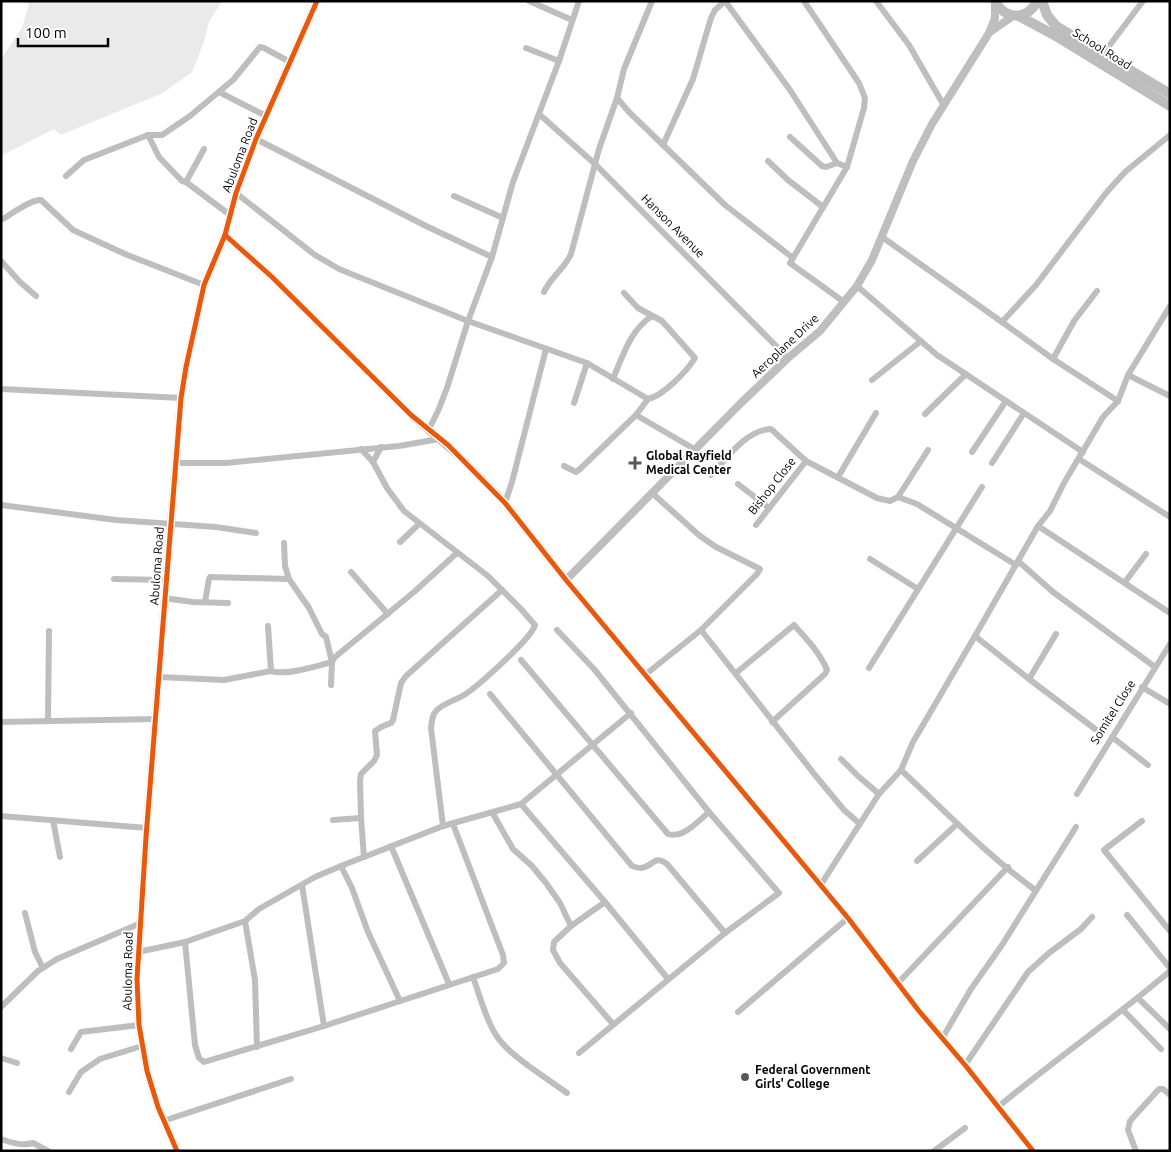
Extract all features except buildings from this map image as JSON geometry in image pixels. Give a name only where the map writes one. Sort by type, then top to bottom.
[{"type":"main road","points":[[1016,16],[1027,13],[1034,7],[1037,1]]},
{"type":"main road","points":[[1042,1],[1047,16],[1056,26],[1170,94]]},
{"type":"main road","name":"School Road","points":[[995,2],[1005,14],[1016,16],[1056,36],[1170,106]]},
{"type":"street","name":"Abuloma Road","points":[[177,1151],[152,1091],[139,1025],[137,979],[164,598],[181,398],[190,342],[204,285],[225,235],[236,193],[256,139],[317,1]]},
{"type":"street","points":[[529,1],[572,20]]},
{"type":"street","points":[[428,431],[447,388],[468,321],[492,257],[513,182],[580,1]]},
{"type":"street","points":[[544,292],[547,285],[566,263],[571,254],[595,164],[617,98],[624,69],[652,1]]},
{"type":"street","points":[[663,145],[693,79],[711,18],[715,10],[725,1],[790,90],[838,163],[847,167]]},
{"type":"street","points":[[804,1],[859,83],[865,98],[864,108],[847,167],[790,263],[844,302]]},
{"type":"street","points":[[876,1],[908,45],[943,104]]},
{"type":"street","points":[[1102,54],[1143,1]]},
{"type":"street","points":[[989,33],[995,18],[995,2]]},
{"type":"street","points":[[989,33],[1016,16]]},
{"type":"street","name":"Aeroplane Drive","points":[[566,580],[788,358],[820,331],[857,286],[882,237],[913,161],[943,104],[989,33]]},
{"type":"street","points":[[66,176],[84,160],[148,135],[162,135],[190,116],[233,80],[260,48],[264,48],[290,62]]},
{"type":"street","points":[[526,48],[559,61]]},
{"type":"street","points":[[218,92],[266,116]]},
{"type":"street","points":[[617,98],[725,205],[793,258]]},
{"type":"street","name":"Hanson Avenue","points":[[539,114],[595,164],[788,358]]},
{"type":"street","points":[[148,135],[159,157],[182,181],[230,215]]},
{"type":"street","points":[[1002,322],[1036,285],[1125,172],[1170,135]]},
{"type":"street","points":[[790,137],[822,166],[826,167],[838,163]]},
{"type":"street","points":[[256,139],[426,226],[492,257]]},
{"type":"street","points":[[186,182],[204,149]]},
{"type":"street","points":[[768,161],[788,180],[824,207]]},
{"type":"street","points":[[236,193],[316,255],[339,269],[468,321],[587,363],[648,399],[654,398],[689,368],[695,358],[662,321],[638,308],[624,293]]},
{"type":"street","points":[[454,196],[503,218]]},
{"type":"street","points":[[1,220],[37,199],[41,200],[73,230],[125,254],[204,285]]},
{"type":"street","points":[[225,235],[272,277],[372,379],[428,431],[453,450],[505,502],[566,580],[848,918],[919,1010],[943,1037],[1033,1151]]},
{"type":"street","points":[[882,237],[1053,359],[1118,401]]},
{"type":"street","points":[[1,261],[36,296]]},
{"type":"street","points":[[857,286],[937,355],[1082,452]]},
{"type":"street","points":[[1053,359],[1074,321],[1097,291]]},
{"type":"street","points":[[820,886],[879,794],[901,770],[913,742],[1038,526],[1050,511],[1064,482],[1103,417],[1118,401],[1128,375],[1170,306]]},
{"type":"street","points":[[613,379],[632,336],[643,322],[652,316]]},
{"type":"street","points":[[872,380],[922,341]]},
{"type":"street","points":[[505,502],[512,482],[546,349]]},
{"type":"street","points":[[574,402],[587,363]]},
{"type":"street","points":[[925,414],[966,374]]},
{"type":"street","points":[[1128,375],[1170,396]]},
{"type":"street","points":[[1,389],[181,398]]},
{"type":"street","points":[[564,466],[576,472],[636,415],[648,399]]},
{"type":"street","points":[[972,452],[1006,401]]},
{"type":"street","points":[[838,477],[876,413]]},
{"type":"street","points":[[992,463],[1024,413]]},
{"type":"street","points":[[636,415],[696,450]]},
{"type":"street","points":[[711,475],[738,447],[756,432],[771,429],[806,461],[877,498],[890,501],[898,497],[928,450]]},
{"type":"street","points":[[175,463],[226,463],[399,446],[439,439]]},
{"type":"street","points":[[372,462],[381,447]]},
{"type":"street","points":[[361,449],[372,462],[395,501],[419,524],[488,576],[535,625],[534,629],[525,639],[480,682],[466,694],[436,710],[432,717],[431,728],[443,826]]},
{"type":"street","points":[[1079,459],[1170,517]]},
{"type":"street","name":"Bishop Close","points":[[756,525],[806,461]]},
{"type":"street","points":[[738,484],[769,508]]},
{"type":"street","points":[[869,668],[982,486]]},
{"type":"street","points":[[645,675],[701,630],[757,574],[760,568],[716,547],[700,536],[652,493]]},
{"type":"street","points":[[898,497],[917,504],[956,529],[1017,563],[1155,667]]},
{"type":"street","points":[[1,504],[116,520],[170,523],[256,532]]},
{"type":"street","points":[[400,542],[419,524]]},
{"type":"street","points":[[1038,526],[1170,613]]},
{"type":"street","points":[[284,543],[285,566],[289,579],[322,634],[326,637],[332,662],[331,685]]},
{"type":"street","points":[[159,677],[224,680],[271,671],[301,670],[332,662],[335,657],[388,614],[457,552]]},
{"type":"street","points":[[1125,582],[1146,554]]},
{"type":"street","points":[[870,559],[918,589]]},
{"type":"street","points":[[351,572],[388,614]]},
{"type":"street","points":[[206,602],[210,577],[289,579]]},
{"type":"street","points":[[114,579],[166,580]]},
{"type":"street","points":[[364,857],[360,780],[361,774],[374,761],[377,755],[375,731],[391,723],[393,720],[401,683],[406,676],[502,590]]},
{"type":"street","points":[[164,598],[228,603]]},
{"type":"street","points":[[736,673],[794,625],[810,643],[827,670],[825,674],[772,722]]},
{"type":"street","points":[[268,626],[271,671]]},
{"type":"street","points":[[557,630],[594,669],[709,812],[779,892],[725,932],[579,1052]]},
{"type":"street","points":[[701,630],[829,792],[860,824]]},
{"type":"street","points":[[48,720],[49,631]]},
{"type":"street","points":[[1029,679],[1056,634]]},
{"type":"street","points":[[975,636],[1099,732]]},
{"type":"street","name":"Somitel Close","points":[[1077,794],[1170,644]]},
{"type":"street","points":[[521,660],[594,744],[668,834],[674,836],[683,833],[709,812]]},
{"type":"street","points":[[1142,687],[1170,704]]},
{"type":"street","points":[[490,694],[632,866],[641,868],[656,860],[661,860],[667,864],[725,932]]},
{"type":"street","points":[[138,952],[184,942],[245,921],[259,909],[315,877],[443,826],[521,804],[631,713]]},
{"type":"street","points":[[1,722],[156,719]]},
{"type":"street","points":[[1112,737],[1148,765]]},
{"type":"street","points":[[841,759],[879,794]]},
{"type":"street","points":[[901,770],[957,824],[1036,890]]},
{"type":"street","points":[[521,804],[668,979]]},
{"type":"street","points":[[492,812],[513,849],[532,866],[560,903],[571,926]]},
{"type":"street","points":[[1,816],[147,828]]},
{"type":"street","points":[[334,820],[361,818]]},
{"type":"street","points":[[53,820],[60,856]]},
{"type":"street","points":[[1142,821],[1104,850],[1170,931]]},
{"type":"street","points":[[184,942],[196,1045],[199,1058],[204,1062],[324,1026],[498,969],[504,963],[504,955],[453,824]]},
{"type":"street","points":[[916,861],[957,824]]},
{"type":"street","points":[[943,1037],[971,989],[1002,945],[1076,827]]},
{"type":"street","points":[[392,846],[449,984]]},
{"type":"street","points":[[341,866],[352,888],[368,932],[400,1001]]},
{"type":"street","points":[[898,983],[1008,868]]},
{"type":"street","points":[[302,886],[324,1026]]},
{"type":"street","points":[[605,902],[571,926],[554,942],[553,950],[560,963],[614,1024]]},
{"type":"street","points":[[24,913],[30,936],[43,968]]},
{"type":"street","points":[[998,1106],[1123,1010],[1170,970],[1127,915]]},
{"type":"street","points":[[965,1065],[1028,972],[1049,953],[1082,929],[1092,917]]},
{"type":"street","points":[[738,1012],[848,918]]},
{"type":"street","points":[[245,921],[255,980],[257,1046]]},
{"type":"street","points":[[1,1007],[26,982],[57,959],[141,923]]},
{"type":"street","points":[[473,977],[486,1016],[496,1036],[510,1051],[567,1093]]},
{"type":"street","points":[[1138,998],[1170,1029]]},
{"type":"street","points":[[1123,1010],[1161,1049]]},
{"type":"street","points":[[71,1050],[81,1032],[139,1025]]},
{"type":"street","points":[[68,1092],[81,1072],[100,1059],[142,1046]]},
{"type":"street","points":[[1,1058],[18,1063]]},
{"type":"street","points":[[163,1121],[291,1079]]},
{"type":"street","points":[[1136,1151],[1128,1130],[1130,1121],[1159,1089],[1163,1089],[1170,1095]]},
{"type":"street","points":[[934,1151],[965,1128]]},
{"type":"street","points":[[1,1139],[26,1148],[33,1143],[48,1151]]},
{"type":"shaded area","points":[[25,1],[222,1],[209,22],[204,42],[192,72],[163,93],[61,135],[54,129],[1,156],[1,59],[22,28],[29,4]]},
{"type":"cycle path","points":[[177,1151],[158,1107],[147,1071],[139,1025],[137,979],[146,837],[181,398],[204,285],[225,235],[236,193],[256,139],[317,1]]},
{"type":"cycle path","points":[[225,235],[272,277],[411,415],[448,445],[505,503],[566,580],[848,918],[919,1011],[965,1065],[1033,1151]]},
{"type":"place","name":"Global Rayfield Medical Center","points":[[635,463]]},
{"type":"place","name":"Federal Government Girls' College","points":[[745,1077]]}]
